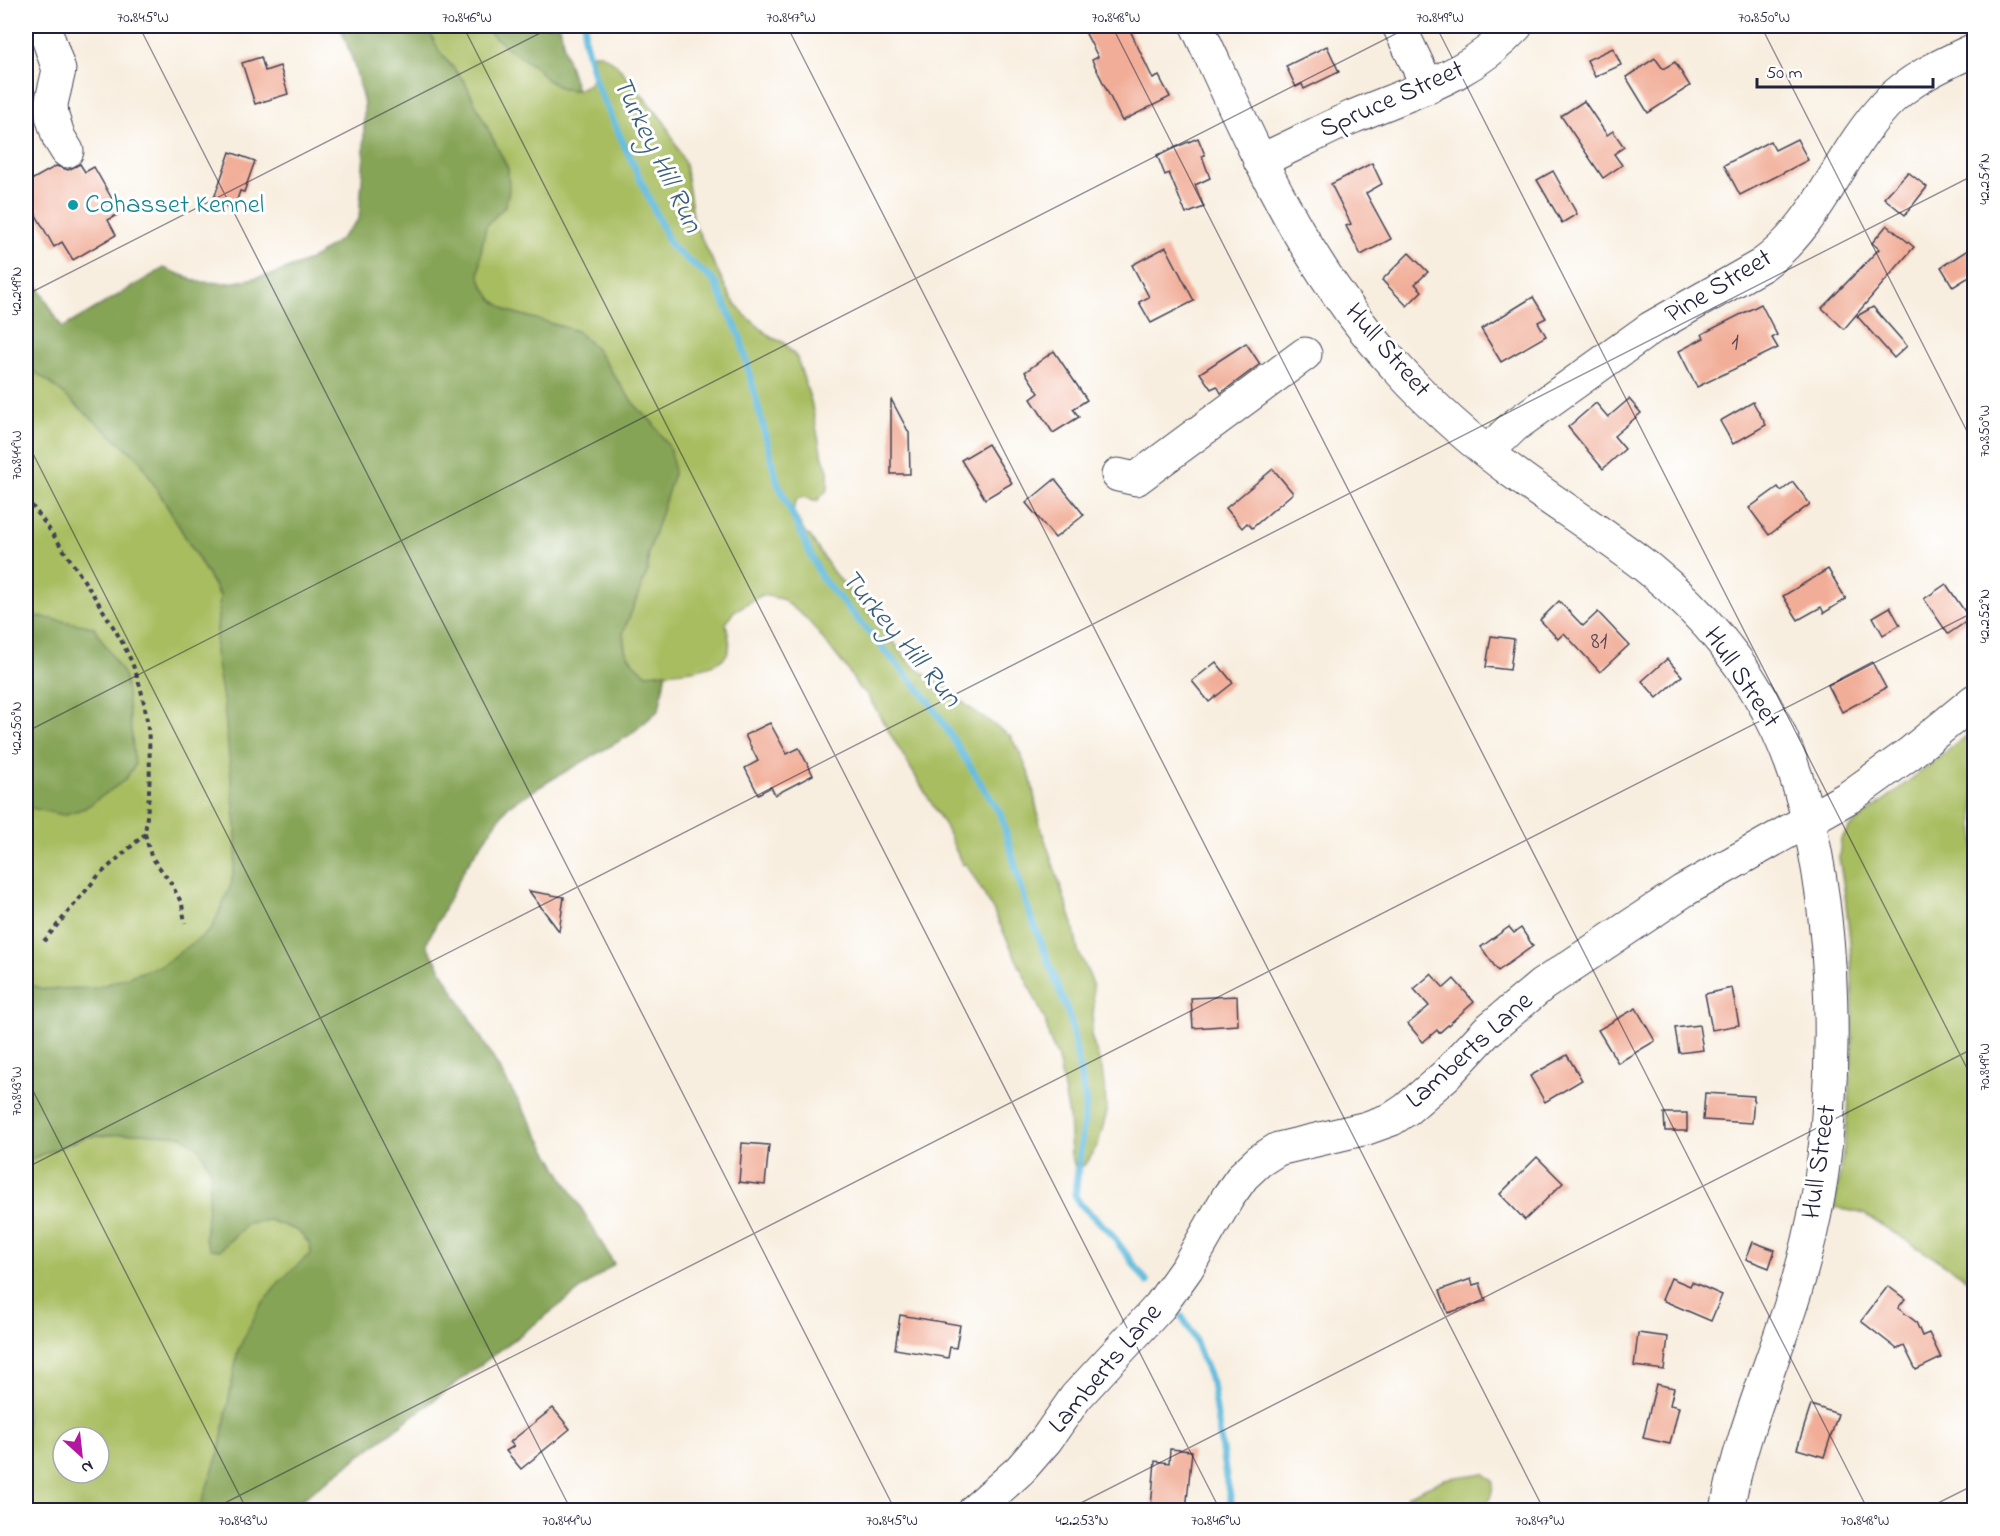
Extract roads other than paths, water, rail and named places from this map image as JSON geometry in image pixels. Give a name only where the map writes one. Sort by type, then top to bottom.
[{"type":"street","name":"Hull Street","points":[[1197,26],[1260,161],[1308,249],[1363,328],[1398,370],[1440,412],[1487,452],[1649,569],[1705,622],[1742,669],[1770,715],[1795,774],[1820,884],[1830,988],[1831,1066],[1826,1146],[1804,1262],[1745,1441],[1727,1510]]},
{"type":"street","points":[[1399,26],[1428,87]]},
{"type":"street","name":"Spruce Street","points":[[1260,161],[1352,118],[1428,87],[1478,60],[1516,26]]},
{"type":"street","points":[[46,37],[59,70],[51,104],[52,116]]},
{"type":"street","name":"Pine Street","points":[[1487,452],[1514,426],[1651,327],[1774,256],[1796,235],[1859,138],[1886,104],[1930,72],[1974,50]]},
{"type":"street","points":[[26,91],[47,107],[59,138],[67,151]]},
{"type":"street","points":[[1118,475],[1136,479],[1305,354]]},
{"type":"street","name":"Lamberts Lane","points":[[975,1510],[1026,1464],[1076,1397],[1160,1306],[1188,1268],[1227,1197],[1243,1176],[1259,1161],[1278,1149],[1367,1128],[1392,1119],[1439,1082],[1487,1031],[1542,985],[1657,906],[1869,784],[1910,754],[1974,701]]},
{"type":"waterway","name":"Turkey Hill Run","points":[[585,26],[584,38],[597,86],[671,246],[714,281],[740,336],[777,481],[821,577],[929,701],[1001,815],[1025,901],[1070,1018],[1086,1103],[1075,1195],[1079,1203],[1109,1231],[1147,1282]]},
{"type":"waterway","name":"Turkey Hill Run","points":[[1182,1317],[1192,1333],[1212,1383],[1233,1510]]},
{"type":"place","name":"Cohasset Kennel","points":[[73,205]]}]
